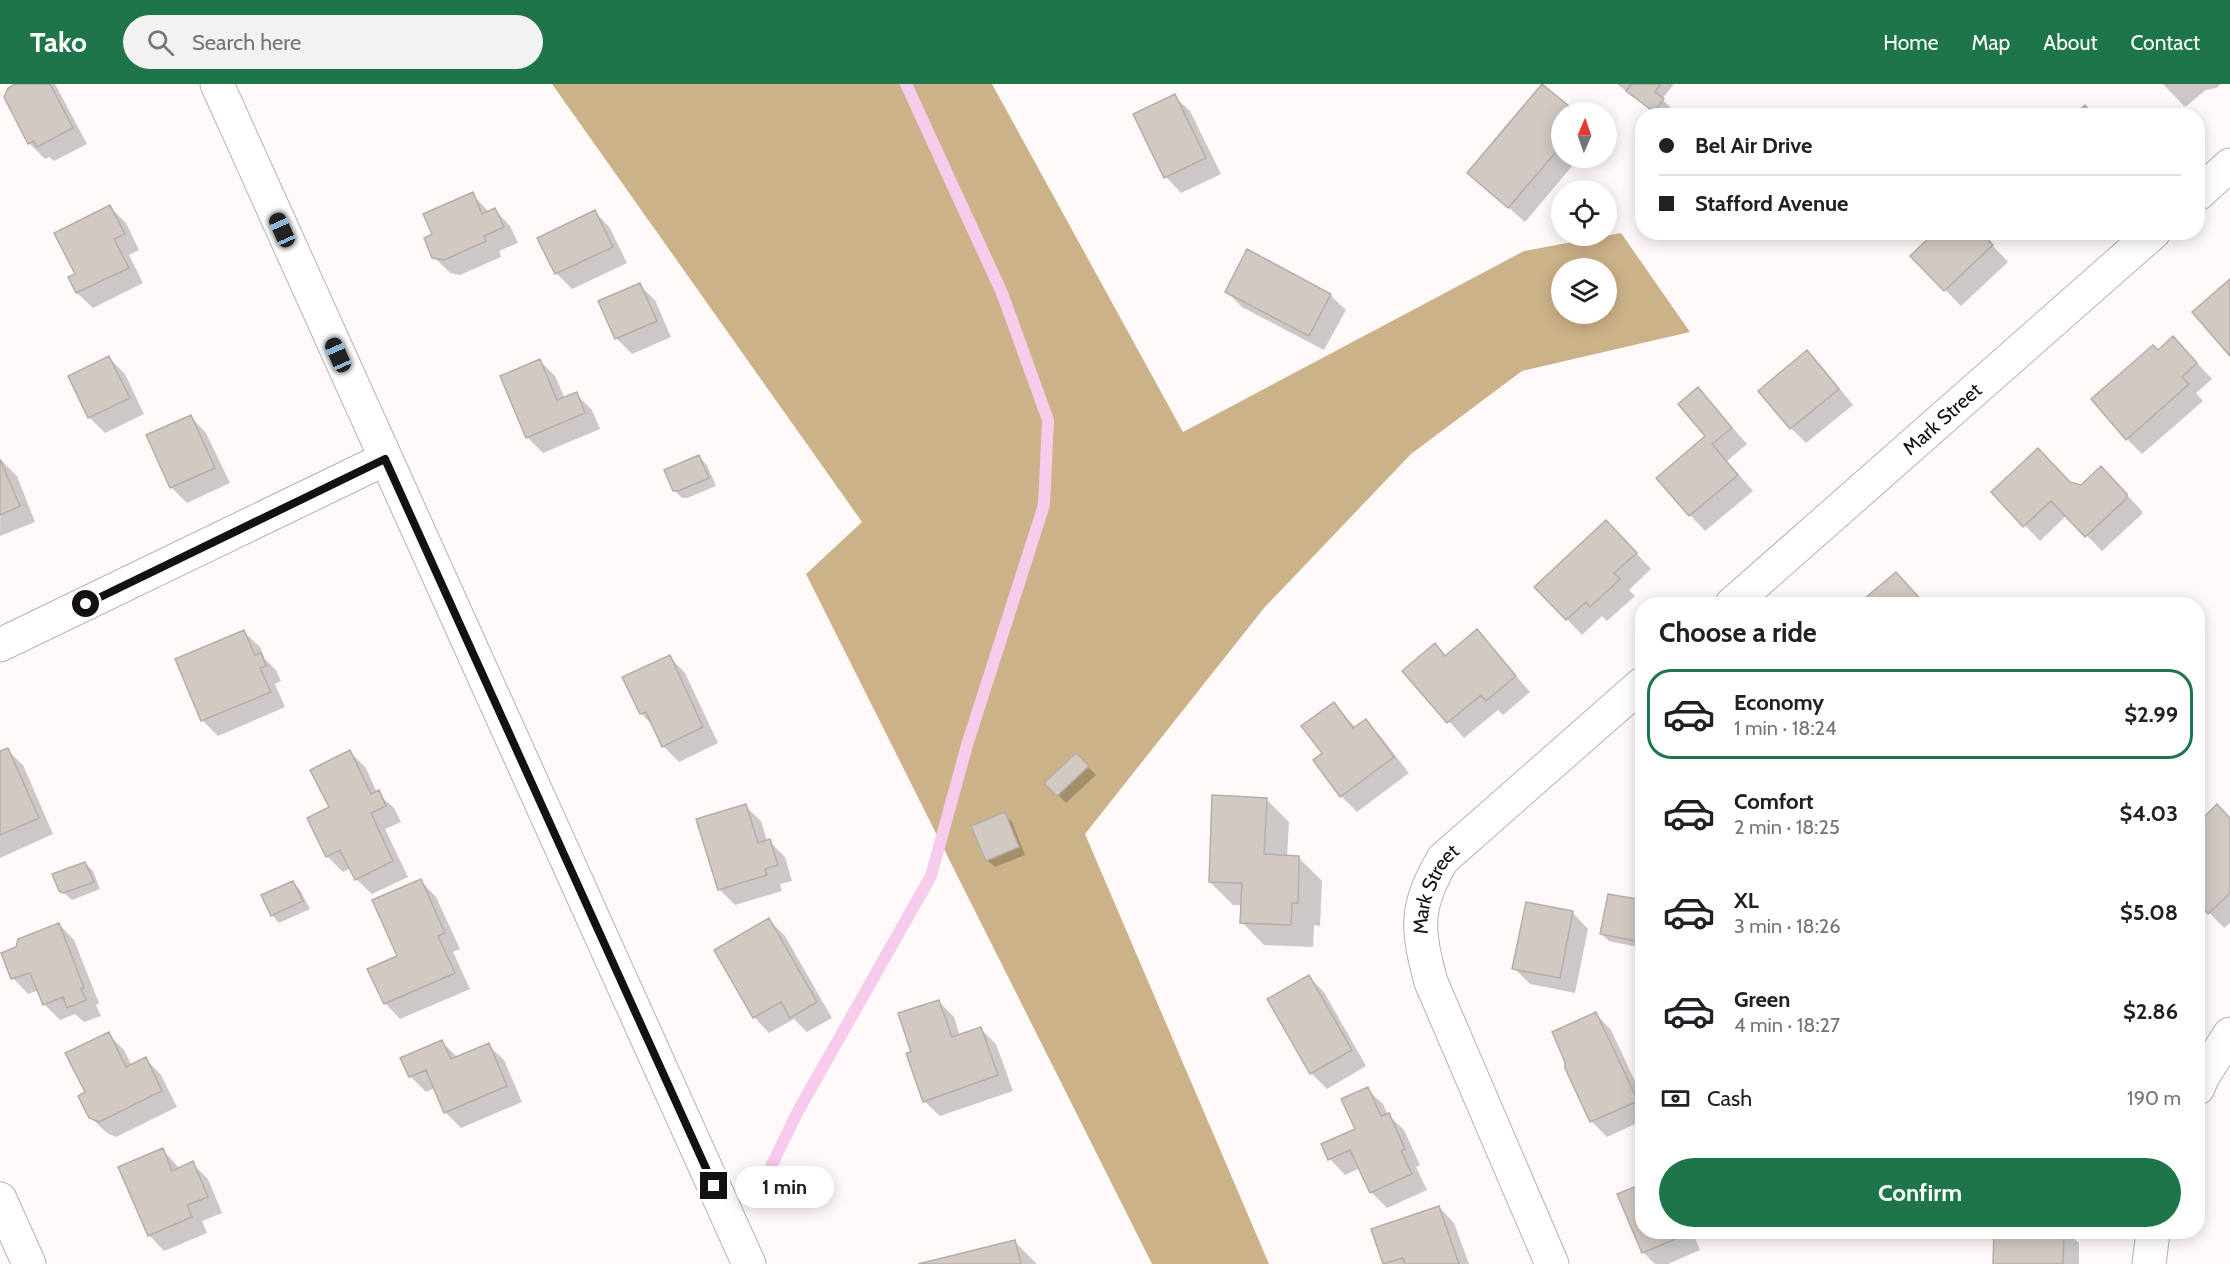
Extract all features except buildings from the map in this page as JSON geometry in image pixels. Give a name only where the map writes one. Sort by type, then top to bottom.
[{"type":"street","points":[[217,84],[748,1264]]},
{"type":"street","points":[[2205,188],[2230,165]]},
{"type":"street","name":"Mark Street","points":[[1740,597],[2145,240]]},
{"type":"street","points":[[0,645],[385,459]]},
{"type":"street","name":"Mark Street","points":[[1552,1264],[1431,982],[1421,947],[1419,922],[1424,897],[1443,859],[1635,690]]},
{"type":"street","points":[[2205,1073],[2230,1034]]},
{"type":"street","points":[[0,1198],[29,1264]]},
{"type":"street","points":[[2149,1264],[2152,1239]]},
{"type":"shaded area","points":[[552,84],[992,84],[1183,432],[1524,251],[1551,246],[1617,246],[1617,234],[1621,233],[1690,332],[1522,371],[1411,454],[1264,608],[1085,834],[1269,1264],[1152,1264],[806,574],[862,522]]},
{"type":"waterway","points":[[766,1177],[798,1111],[931,876],[967,745],[1044,505],[1048,420],[1002,293],[906,84]]},
{"type":"route","points":[[86,604],[385,459],[714,1186]]}]
